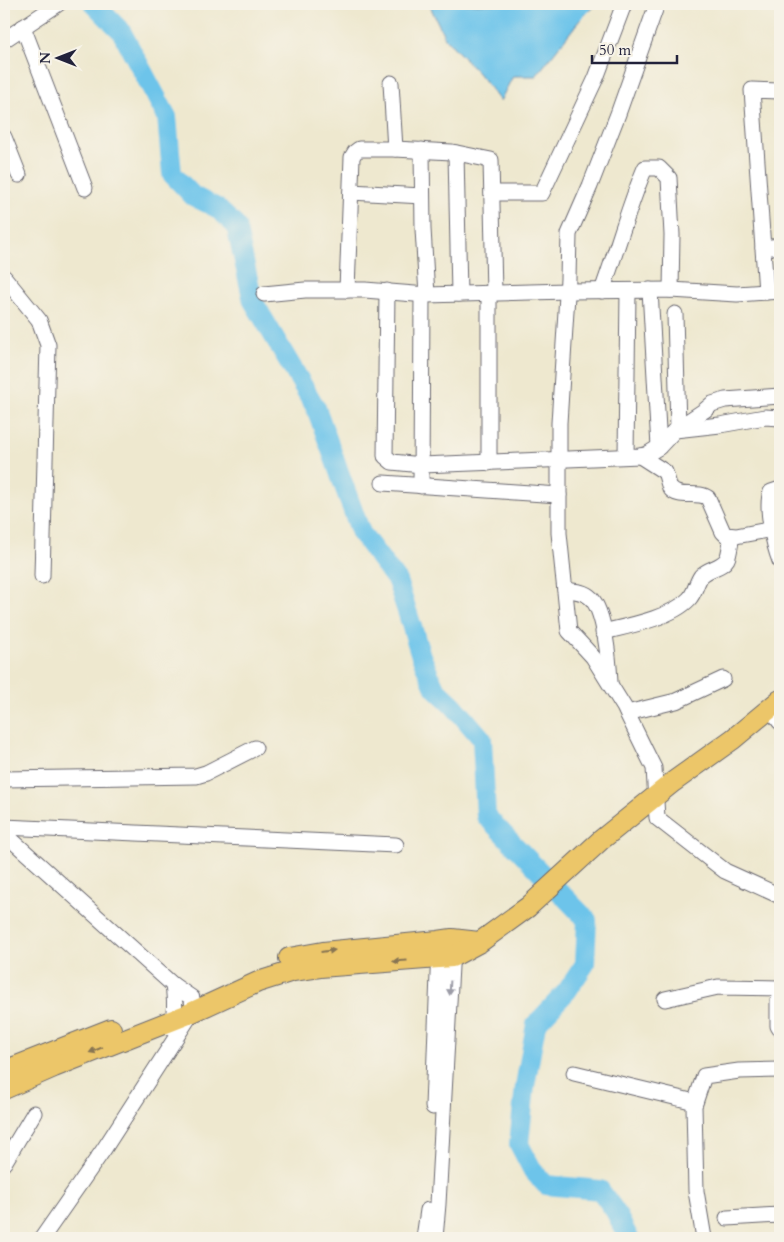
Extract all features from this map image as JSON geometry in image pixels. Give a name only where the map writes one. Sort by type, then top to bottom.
[{"type":"main road","points":[[4,1089],[54,1067],[261,967],[290,958],[323,952],[445,949],[480,942],[528,907],[573,865],[673,782],[777,710]]},
{"type":"main road","points":[[4,1071],[181,1004]]},
{"type":"street","points":[[4,40],[58,4]]},
{"type":"street","points":[[492,193],[542,193],[596,78],[624,4]]},
{"type":"street","points":[[657,4],[615,123],[590,186],[568,234],[567,291],[559,423],[559,533],[570,631],[593,657],[611,686],[627,713],[654,768],[657,818],[725,871],[780,896]]},
{"type":"street","points":[[23,27],[85,188]]},
{"type":"street","points":[[392,83],[395,149]]},
{"type":"street","points":[[264,294],[306,290],[425,294],[650,290],[737,294],[773,292],[763,248],[752,90],[780,91]]},
{"type":"street","points":[[4,137],[19,175]]},
{"type":"street","points":[[347,290],[352,157],[355,152],[359,149],[422,150],[456,153],[491,160],[492,293],[489,463]]},
{"type":"street","points":[[420,486],[425,294],[422,150]]},
{"type":"street","points":[[456,153],[459,294]]},
{"type":"street","points":[[602,291],[617,250],[633,195],[645,168],[660,168],[669,178],[672,235],[671,290]]},
{"type":"street","points":[[350,192],[422,196]]},
{"type":"street","points":[[763,248],[780,246]]},
{"type":"street","points":[[4,278],[39,320],[48,345],[42,576]]},
{"type":"street","points":[[650,290],[659,447]]},
{"type":"street","points":[[628,291],[633,456]]},
{"type":"street","points":[[387,292],[385,456],[392,462],[422,465],[646,455],[659,447],[676,429],[706,410],[712,404],[725,400],[780,396]]},
{"type":"street","points":[[676,314],[676,429]]},
{"type":"street","points":[[676,429],[720,425],[765,417],[780,418]]},
{"type":"street","points":[[633,456],[666,472],[673,491],[682,494],[704,495],[708,498],[726,535],[732,537],[776,533]]},
{"type":"street","points":[[383,483],[559,495]]},
{"type":"street","points":[[780,489],[770,492],[768,497],[780,561]]},
{"type":"street","points":[[603,632],[651,620],[687,602],[695,591],[700,577],[705,572],[723,563],[727,558],[732,537]]},
{"type":"street","points":[[565,590],[581,592],[590,597],[598,608],[608,656],[611,686]]},
{"type":"street","points":[[627,713],[676,701],[723,679]]},
{"type":"street","points":[[4,779],[196,776],[206,773],[255,748]]},
{"type":"street","points":[[4,827],[396,845]]},
{"type":"street","points":[[4,833],[181,1004]]},
{"type":"street","points":[[429,1238],[438,1204],[445,949]]},
{"type":"street","points":[[665,999],[718,987],[780,988]]},
{"type":"street","points":[[780,995],[778,1000],[778,1026],[780,1029]]},
{"type":"street","points":[[32,1238],[112,1120],[169,1031],[181,1004]]},
{"type":"street","points":[[42,1238],[104,1149],[181,1004]]},
{"type":"street","points":[[704,1238],[696,1191],[694,1106],[704,1076],[739,1071],[780,1070]]},
{"type":"street","points":[[574,1073],[695,1102]]},
{"type":"street","points":[[4,1163],[34,1113]]},
{"type":"street","points":[[727,1218],[780,1215]]},
{"type":"water","points":[[429,4],[596,4],[579,21],[536,76],[513,76],[500,101],[479,74],[445,38]]},
{"type":"waterway","points":[[94,4],[121,31],[167,117],[172,174],[193,196],[217,208],[236,226],[253,301],[316,408],[361,533],[397,581],[421,656],[435,688],[453,705],[482,739],[486,816],[587,920],[585,964],[567,991],[536,1024],[525,1086],[519,1144],[533,1171],[546,1185],[600,1190],[615,1211],[629,1238]]}]
